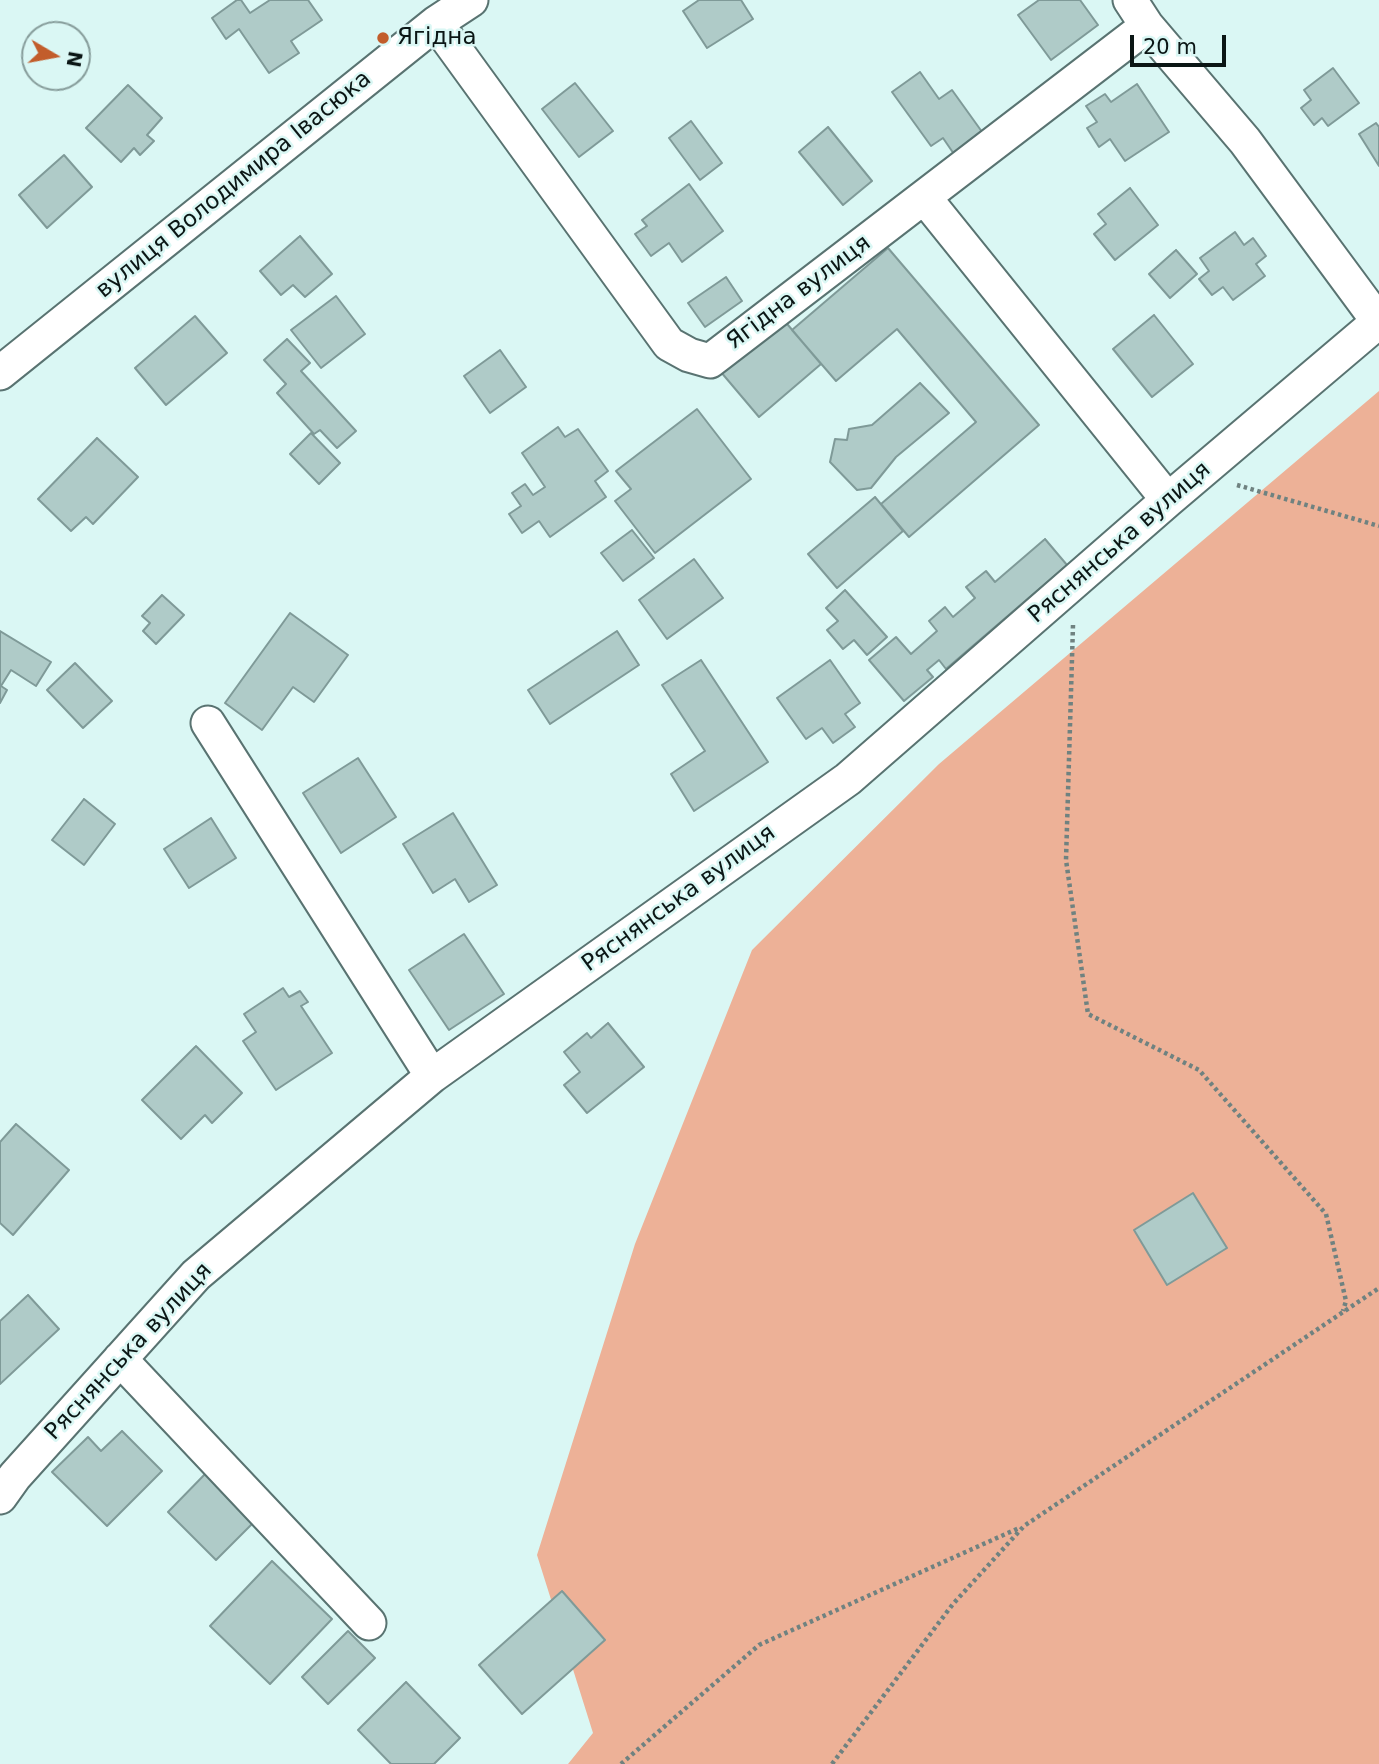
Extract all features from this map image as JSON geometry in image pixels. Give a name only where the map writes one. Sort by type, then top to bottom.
[{"type":"street","name":"вулиця Володимира Івасюка","points":[[0,373],[436,23],[471,0]]},
{"type":"street","name":"Ягідна вулиця","points":[[436,23],[669,344],[689,355],[710,361],[924,197],[1139,13]]},
{"type":"street","points":[[1139,13],[1245,141],[1379,321]]},
{"type":"street","points":[[924,197],[1168,500]]},
{"type":"street","name":"Ряснянська вулиця","points":[[0,1497],[15,1476],[196,1275],[432,1076],[848,779],[1168,500],[1379,321]]},
{"type":"street","points":[[208,723],[432,1076]]},
{"type":"street","points":[[120,1359],[369,1623]]},
{"type":"path","points":[[1199,474],[1379,526]]},
{"type":"path","points":[[1074,582],[1066,860],[1088,1014],[1199,1070],[1326,1214],[1346,1301],[1343,1311]]},
{"type":"path","points":[[621,1764],[759,1645],[1024,1526],[1379,1288]]},
{"type":"path","points":[[832,1764],[953,1604],[1024,1526]]},
{"type":"shaded area","points":[[1379,391],[1379,1764],[568,1764],[593,1733],[537,1555],[635,1244],[752,950],[939,764]]},
{"type":"building","points":[[237,0],[241,0],[250,13],[270,0],[308,0],[322,20],[291,41],[299,53],[269,73],[239,29],[226,39],[212,18]]},
{"type":"building","points":[[699,0],[741,0],[753,19],[707,48],[683,11]]},
{"type":"building","points":[[1039,0],[1080,0],[1098,25],[1051,60],[1018,15]]},
{"type":"building","points":[[1333,68],[1359,103],[1328,126],[1322,118],[1314,125],[1301,108],[1311,100],[1304,90]]},
{"type":"building","points":[[920,72],[939,99],[952,90],[985,136],[956,157],[943,138],[931,146],[892,92]]},
{"type":"building","points":[[575,83],[613,131],[579,157],[542,109]]},
{"type":"building","points":[[1137,84],[1169,132],[1125,161],[1110,139],[1099,147],[1087,128],[1097,122],[1086,106],[1105,94],[1111,102]]},
{"type":"building","points":[[128,85],[162,118],[147,135],[154,141],[140,155],[134,148],[121,162],[86,128]]},
{"type":"building","points":[[691,121],[722,163],[700,180],[669,138]]},
{"type":"building","points":[[1376,123],[1379,127],[1379,166],[1359,134]]},
{"type":"building","points":[[828,127],[872,181],[843,205],[799,152]]},
{"type":"building","points":[[64,155],[92,187],[47,228],[19,195]]},
{"type":"building","points":[[689,184],[723,231],[682,262],[669,243],[651,256],[635,234],[647,226],[642,220]]},
{"type":"building","points":[[1130,188],[1158,225],[1115,260],[1094,234],[1106,224],[1098,214]]},
{"type":"building","points":[[1235,232],[1244,245],[1253,238],[1266,256],[1256,264],[1265,276],[1233,300],[1223,287],[1212,295],[1199,279],[1209,271],[1200,258]]},
{"type":"building","points":[[300,236],[332,274],[305,297],[293,285],[281,295],[260,271]]},
{"type":"building","points":[[888,248],[1039,425],[909,537],[881,504],[976,422],[897,329],[836,381],[792,330]]},
{"type":"building","points":[[1176,250],[1197,274],[1170,298],[1149,274]]},
{"type":"building","points":[[726,277],[742,301],[705,327],[688,303]]},
{"type":"building","points":[[336,296],[365,334],[321,368],[291,330]]},
{"type":"building","points":[[777,312],[821,364],[759,417],[715,365]]},
{"type":"building","points":[[1154,315],[1193,364],[1152,397],[1113,349]]},
{"type":"building","points":[[195,316],[227,353],[166,405],[135,368]]},
{"type":"building","points":[[287,339],[310,363],[301,371],[356,431],[337,448],[320,430],[314,434],[277,393],[286,384],[264,360]]},
{"type":"building","points":[[500,350],[526,387],[490,413],[464,376]]},
{"type":"building","points":[[920,383],[949,413],[896,457],[871,488],[857,490],[830,462],[835,439],[847,440],[849,429],[872,425]]},
{"type":"building","points":[[697,409],[751,479],[655,553],[615,501],[631,489],[616,471]]},
{"type":"building","points":[[558,427],[565,437],[578,429],[608,471],[595,481],[606,497],[550,537],[539,521],[522,533],[509,514],[521,506],[512,493],[525,484],[533,495],[545,487],[522,453]]},
{"type":"building","points":[[311,433],[340,463],[319,484],[290,454]]},
{"type":"building","points":[[97,438],[138,477],[93,524],[86,517],[71,531],[38,499]]},
{"type":"building","points":[[875,497],[903,531],[837,588],[808,554]]},
{"type":"building","points":[[632,530],[654,558],[623,581],[601,553]]},
{"type":"building","points":[[1045,539],[1067,565],[946,669],[939,660],[927,670],[933,677],[904,701],[869,660],[896,637],[911,654],[937,631],[929,621],[945,607],[953,617],[975,598],[966,587],[986,571],[995,582]]},
{"type":"building","points":[[694,559],[723,598],[667,639],[639,600]]},
{"type":"building","points":[[845,590],[887,637],[867,655],[854,640],[843,649],[827,630],[838,621],[826,608]]},
{"type":"building","points":[[162,595],[184,615],[156,644],[143,631],[150,623],[142,616]]},
{"type":"building","points":[[290,613],[348,655],[314,702],[293,687],[262,730],[225,703]]},
{"type":"building","points":[[0,631],[51,662],[36,686],[11,670],[1,686],[7,690],[0,703]]},
{"type":"building","points":[[617,631],[639,665],[550,724],[528,690]]},
{"type":"building","points":[[701,660],[768,762],[694,811],[671,774],[705,751],[662,685]]},
{"type":"building","points":[[830,660],[860,703],[845,714],[855,727],[833,743],[822,728],[806,739],[777,698]]},
{"type":"building","points":[[75,663],[112,701],[83,728],[47,690]]},
{"type":"building","points":[[358,758],[396,817],[341,853],[303,793]]},
{"type":"building","points":[[84,799],[115,824],[84,865],[52,840]]},
{"type":"building","points":[[453,813],[497,885],[469,902],[455,879],[433,893],[403,844]]},
{"type":"building","points":[[211,818],[236,858],[189,888],[164,849]]},
{"type":"building","points":[[464,934],[504,994],[449,1030],[409,970]]},
{"type":"building","points":[[283,988],[289,997],[300,991],[308,1002],[301,1006],[332,1053],[276,1090],[243,1041],[256,1032],[244,1014]]},
{"type":"building","points":[[608,1023],[644,1067],[587,1113],[564,1085],[580,1072],[564,1052],[587,1033],[591,1038]]},
{"type":"building","points":[[196,1046],[242,1093],[212,1123],[205,1115],[181,1139],[142,1100]]},
{"type":"building","points":[[16,1124],[69,1170],[13,1235],[0,1223],[0,1142]]},
{"type":"building","points":[[1193,1193],[1227,1248],[1167,1285],[1134,1230]]},
{"type":"building","points":[[28,1295],[59,1329],[0,1384],[0,1321]]},
{"type":"building","points":[[122,1431],[162,1471],[107,1526],[52,1472],[88,1437],[101,1451]]},
{"type":"building","points":[[209,1470],[257,1519],[216,1560],[168,1512]]},
{"type":"building","points":[[272,1561],[332,1619],[270,1684],[210,1626]]},
{"type":"building","points":[[562,1591],[605,1640],[522,1714],[479,1665]]},
{"type":"building","points":[[348,1631],[375,1658],[328,1704],[302,1677]]},
{"type":"building","points":[[406,1682],[460,1738],[434,1764],[391,1764],[358,1730]]},
{"type":"place","name":"Ягідна","points":[[383,38]]}]
